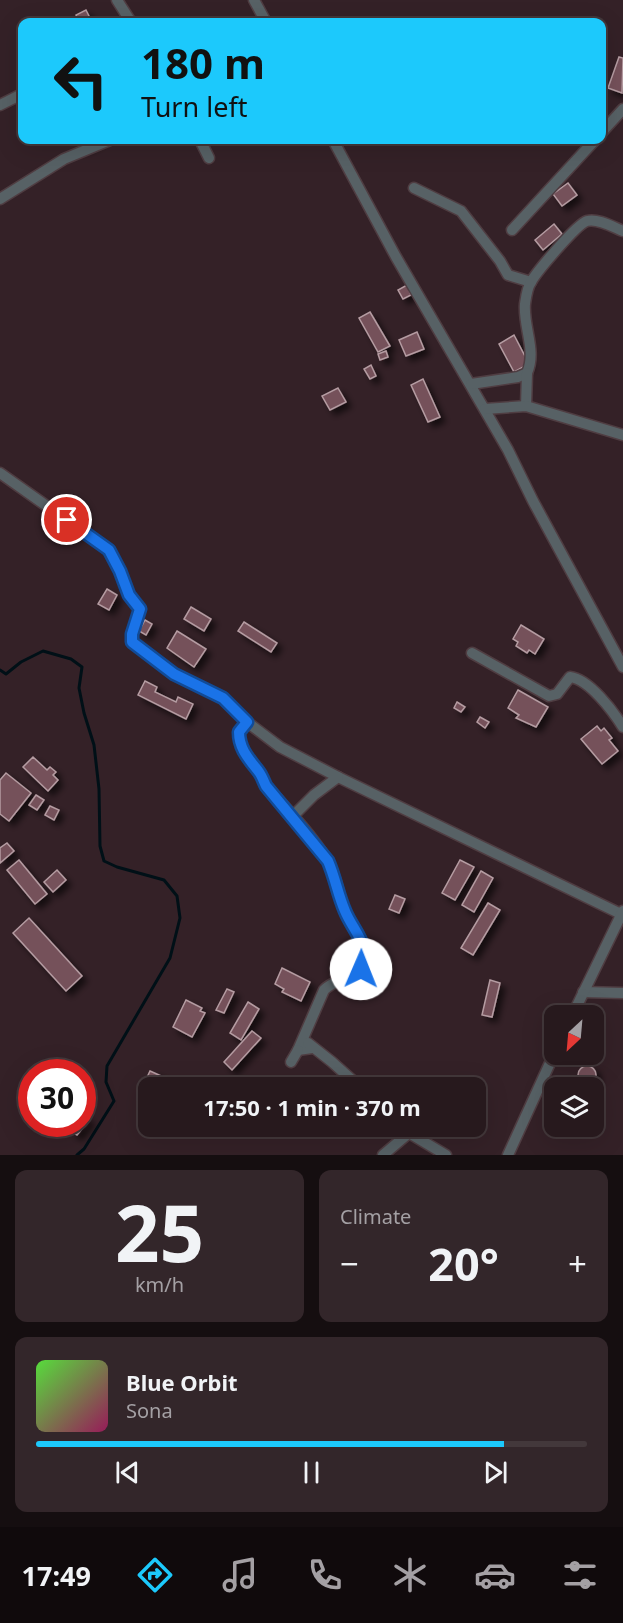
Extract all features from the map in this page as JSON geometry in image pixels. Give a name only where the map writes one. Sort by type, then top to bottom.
[{"type":"street","points":[[117,0],[128,18]]},
{"type":"street","points":[[254,0],[264,18]]},
{"type":"street","points":[[0,105],[18,96]]},
{"type":"street","points":[[606,128],[623,109]]},
{"type":"street","points":[[0,199],[64,159],[100,144]]},
{"type":"street","points":[[202,144],[209,159]]},
{"type":"street","points":[[335,144],[396,257],[508,450],[623,667]]},
{"type":"street","points":[[512,230],[591,144]]},
{"type":"street","points":[[414,188],[461,211],[500,261],[508,275],[531,282]]},
{"type":"street","points":[[526,406],[530,348],[525,307],[531,282],[562,243],[586,221],[593,221],[623,231]]},
{"type":"street","points":[[471,384],[518,377],[527,373]]},
{"type":"street","points":[[485,409],[526,406],[623,435]]},
{"type":"street","points":[[0,473],[109,550],[129,595],[140,609],[132,634],[132,642],[174,674],[223,698],[247,722],[280,747],[338,777],[622,912],[577,1005]]},
{"type":"street","points":[[472,653],[549,696],[557,694],[570,677],[573,677],[594,692],[615,714],[623,727]]},
{"type":"street","points":[[247,722],[239,732],[242,747],[266,786],[328,861],[346,913],[355,926],[364,947],[364,962],[361,969],[328,984],[324,990],[291,1062]]},
{"type":"street","points":[[292,816],[338,777]]},
{"type":"street","points":[[583,992],[623,993]]},
{"type":"street","points":[[303,1038],[312,1048],[333,1062],[349,1077]]},
{"type":"street","points":[[298,1050],[312,1048]]},
{"type":"street","points":[[508,1155],[549,1065]]},
{"type":"street","points":[[383,1155],[400,1137]]},
{"type":"street","points":[[417,1137],[446,1155]]},
{"type":"building","points":[[86,10],[90,18],[77,18],[76,15]]},
{"type":"building","points":[[619,57],[623,58],[622,93],[608,88]]},
{"type":"building","points":[[568,183],[577,195],[562,206],[553,194]]},
{"type":"building","points":[[554,224],[562,234],[543,250],[535,240]]},
{"type":"building","points":[[407,285],[411,295],[403,299],[398,290]]},
{"type":"building","points":[[370,312],[390,346],[378,352],[359,318]]},
{"type":"building","points":[[417,332],[424,349],[406,356],[399,340]]},
{"type":"building","points":[[514,335],[529,364],[514,372],[499,344]]},
{"type":"building","points":[[386,351],[388,357],[380,360],[378,354]]},
{"type":"building","points":[[371,365],[376,376],[370,379],[364,369]]},
{"type":"building","points":[[423,379],[440,417],[428,422],[411,385]]},
{"type":"building","points":[[338,388],[346,402],[330,410],[322,396]]},
{"type":"building","points":[[107,589],[117,595],[109,610],[98,604]]},
{"type":"building","points":[[191,607],[211,619],[204,631],[184,619]]},
{"type":"building","points":[[145,620],[152,624],[146,635],[139,631]]},
{"type":"building","points":[[244,622],[277,643],[271,652],[238,631]]},
{"type":"building","points":[[521,625],[544,639],[535,654],[529,650],[527,653],[516,646],[518,642],[513,639]]},
{"type":"building","points":[[177,631],[206,649],[194,667],[167,648]]},
{"type":"building","points":[[145,681],[157,687],[155,692],[176,702],[178,697],[193,704],[186,719],[138,695]]},
{"type":"building","points":[[518,690],[548,707],[536,727],[516,718],[519,715],[508,708]]},
{"type":"building","points":[[457,702],[465,707],[461,712],[454,708]]},
{"type":"building","points":[[480,717],[489,722],[485,728],[477,722]]},
{"type":"building","points":[[597,726],[601,731],[604,728],[612,738],[609,740],[618,751],[602,764],[581,739]]},
{"type":"building","points":[[33,757],[47,770],[50,767],[56,772],[53,775],[58,780],[48,791],[23,767]]},
{"type":"building","points":[[6,773],[31,793],[9,821],[0,814],[0,780]]},
{"type":"building","points":[[36,795],[44,800],[37,810],[29,805]]},
{"type":"building","points":[[50,806],[59,810],[54,820],[45,815]]},
{"type":"building","points":[[7,843],[14,851],[0,863],[0,848]]},
{"type":"building","points":[[19,860],[47,894],[35,904],[7,870]]},
{"type":"building","points":[[460,860],[474,867],[455,900],[442,893]]},
{"type":"building","points":[[57,870],[66,880],[53,892],[44,882]]},
{"type":"building","points":[[481,871],[493,878],[474,912],[462,905]]},
{"type":"building","points":[[395,895],[405,899],[399,913],[389,909]]},
{"type":"building","points":[[488,903],[500,910],[473,955],[461,948]]},
{"type":"building","points":[[29,918],[82,976],[66,991],[13,933]]},
{"type":"building","points":[[282,968],[310,982],[301,1001],[282,992],[284,989],[275,984]]},
{"type":"building","points":[[490,980],[500,983],[492,1017],[482,1015]]},
{"type":"building","points":[[227,989],[234,992],[224,1013],[216,1010]]},
{"type":"building","points":[[186,1000],[202,1008],[200,1011],[205,1013],[192,1037],[173,1027]]},
{"type":"building","points":[[248,1002],[259,1009],[241,1040],[230,1033]]},
{"type":"building","points":[[252,1031],[261,1038],[232,1070],[224,1062]]},
{"type":"building","points":[[587,1066],[595,1072],[595,1077],[579,1077],[578,1075],[581,1069]]},
{"type":"building","points":[[150,1071],[163,1077],[147,1077]]},
{"type":"waterway","points":[[0,670],[6,674],[21,662],[43,651],[71,659],[82,667],[79,688],[94,745],[99,789],[100,846],[104,861],[164,880],[177,896],[180,918],[170,958],[107,1066],[106,1082],[114,1101],[84,1149],[77,1155]]},
{"type":"route","points":[[67,520],[109,550],[129,595],[140,609],[132,634],[132,642],[174,674],[223,698],[247,722],[239,732],[239,738],[252,766],[328,861],[346,913],[355,926],[364,947],[364,962],[361,969]]}]
